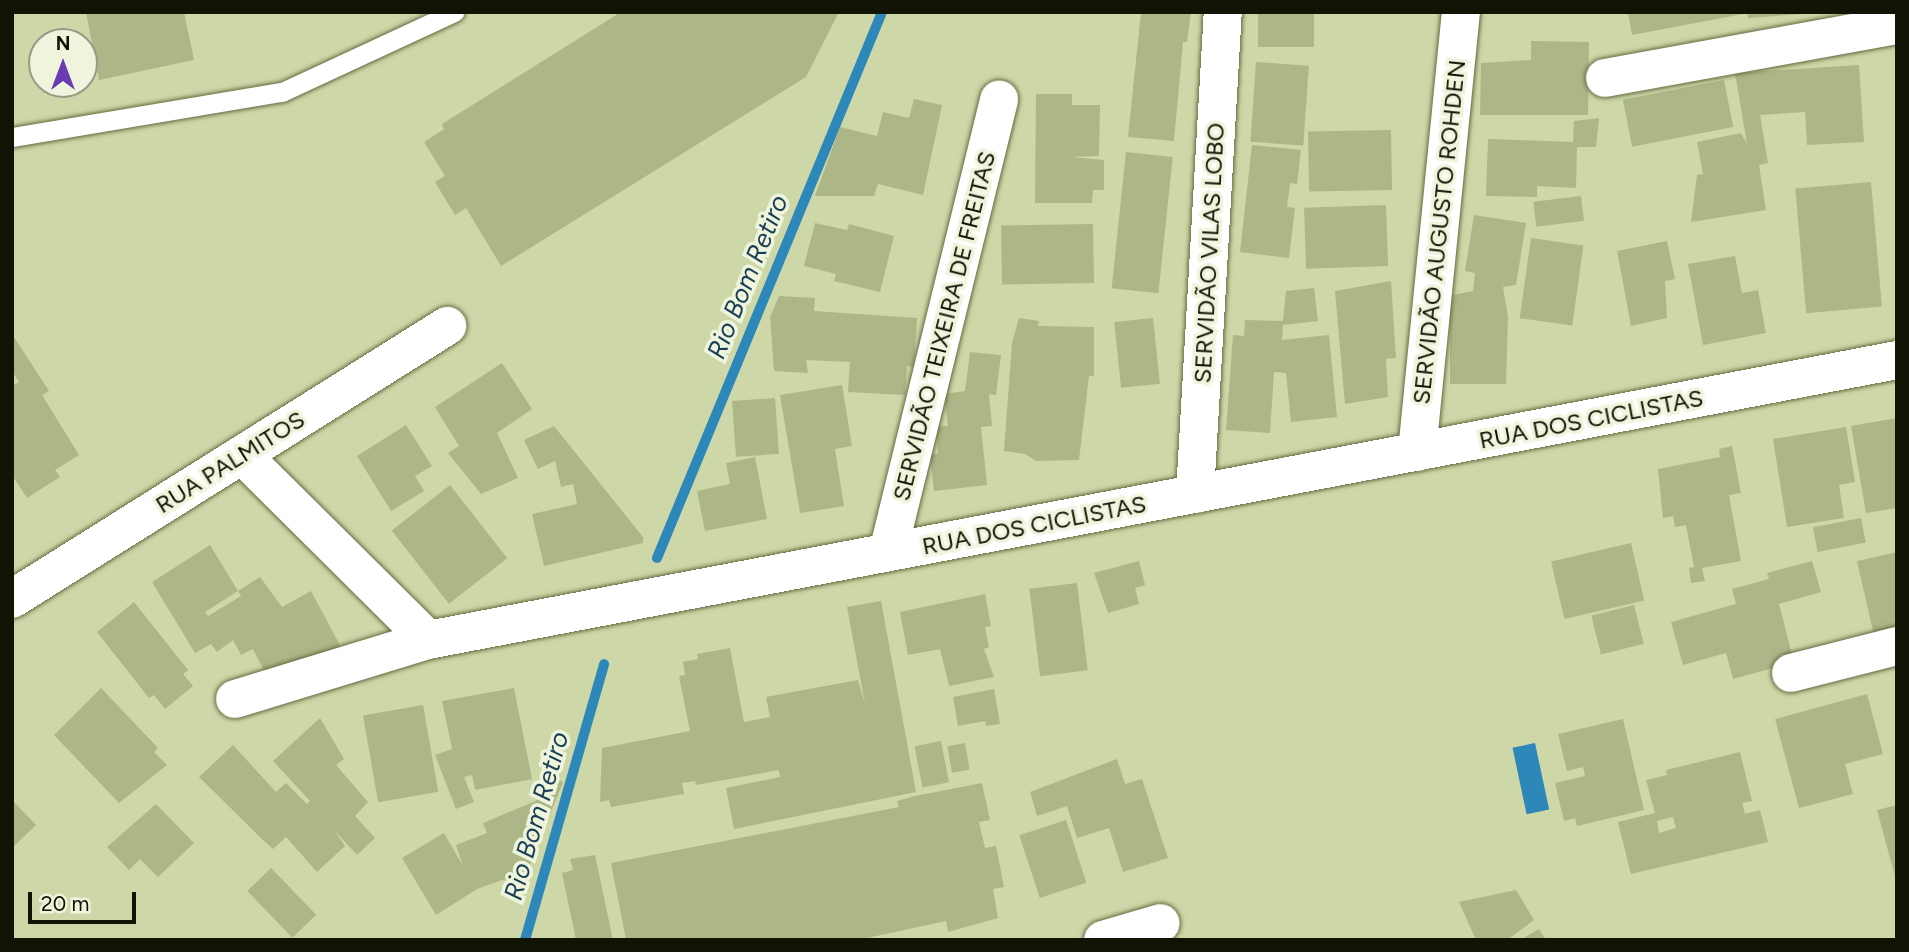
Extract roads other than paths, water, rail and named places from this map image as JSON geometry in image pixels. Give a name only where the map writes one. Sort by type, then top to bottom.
[{"type":"street","name":"SERVIDÃO VILAS LOBO","points":[[1195,494],[1223,12]]},
{"type":"street","name":"SERVIDÃO AUGUSTO ROHDEN","points":[[1417,452],[1461,12]]},
{"type":"street","points":[[1605,78],[1897,25]]},
{"type":"street","name":"SERVIDÃO TEIXEIRA DE FREITAS","points":[[888,552],[999,99]]},
{"type":"street","name":"RUA PALMITOS","points":[[12,599],[447,326]]},
{"type":"street","name":"RUA DOS CICLISTAS","points":[[235,699],[428,640],[1897,360]]},
{"type":"street","points":[[242,455],[428,640]]},
{"type":"street","points":[[1791,673],[1897,646]]},
{"type":"street","points":[[1102,940],[1161,923]]},
{"type":"lane","points":[[12,137],[282,92],[454,12]]},
{"type":"water","points":[[1535,743],[1549,810],[1527,814],[1513,748]]},
{"type":"waterway","name":"Rio Bom Retiro","points":[[657,558],[882,12]]},
{"type":"waterway","name":"Rio Bom Retiro","points":[[525,940],[604,664]]}]
